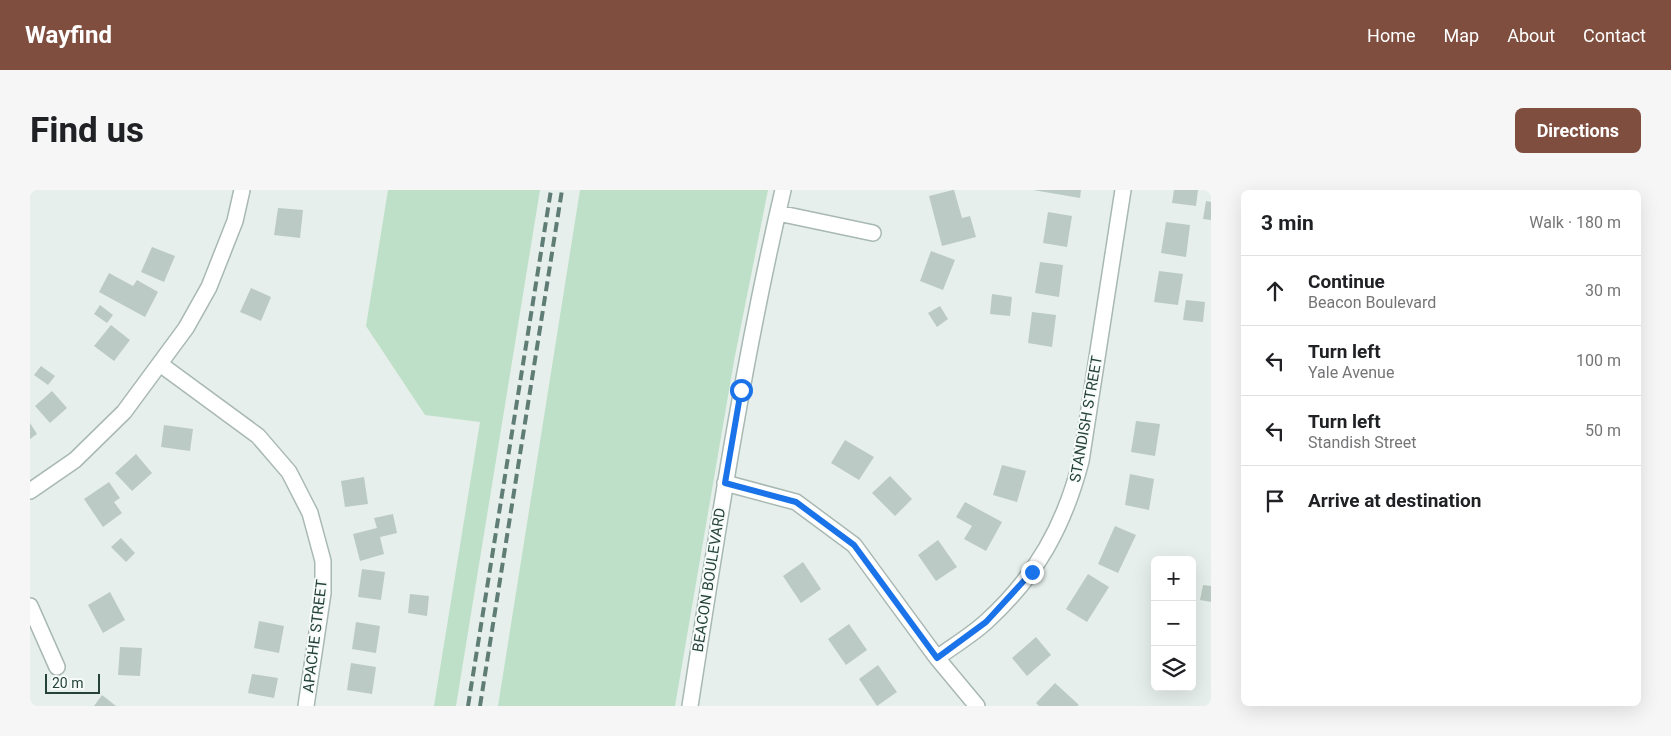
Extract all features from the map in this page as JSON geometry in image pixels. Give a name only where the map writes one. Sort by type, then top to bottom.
[{"type":"street","points":[[30,490],[75,460],[124,412],[186,328],[209,286],[235,221],[242,190]]},
{"type":"street","name":"BEACON BOULEVARD","points":[[690,706],[725,483],[757,304],[783,190]]},
{"type":"street","name":"STANDISH STREET","points":[[937,658],[986,622],[1011,597],[1032,572],[1062,519],[1081,461],[1123,190]]},
{"type":"street","points":[[778,213],[873,233]]},
{"type":"street","name":"APACHE STREET","points":[[160,364],[258,436],[289,472],[310,513],[323,562],[323,593],[306,706]]},
{"type":"street","points":[[725,483],[796,502],[854,545],[937,658],[977,706]]},
{"type":"street","points":[[30,606],[58,667]]},
{"type":"green space","points":[[388,190],[540,190],[456,706],[434,706],[480,422],[425,415],[366,326]]},
{"type":"green space","points":[[580,190],[768,190],[734,361],[675,706],[498,706]]},
{"type":"building","points":[[954,190],[962,218],[970,216],[976,237],[942,246],[929,196]]},
{"type":"building","points":[[1033,190],[1081,190],[1080,198]]},
{"type":"building","points":[[1174,190],[1198,190],[1196,206],[1172,203]]},
{"type":"building","points":[[1206,201],[1211,202],[1211,220],[1203,219]]},
{"type":"building","points":[[278,208],[303,210],[300,238],[274,235]]},
{"type":"building","points":[[1048,212],[1072,216],[1067,247],[1043,243]]},
{"type":"building","points":[[1166,222],[1190,225],[1186,257],[1161,253]]},
{"type":"building","points":[[152,247],[175,256],[164,282],[141,272]]},
{"type":"building","points":[[931,251],[955,260],[943,290],[920,281]]},
{"type":"building","points":[[1040,262],[1063,265],[1059,297],[1035,293]]},
{"type":"building","points":[[1159,271],[1183,274],[1178,305],[1154,302]]},
{"type":"building","points":[[109,273],[133,286],[137,280],[158,292],[145,317],[99,292]]},
{"type":"building","points":[[251,288],[271,297],[261,321],[240,312]]},
{"type":"building","points":[[992,294],[1012,297],[1010,316],[990,314]]},
{"type":"building","points":[[1186,300],[1205,302],[1203,322],[1183,320]]},
{"type":"building","points":[[100,305],[113,315],[107,323],[94,314]]},
{"type":"building","points":[[940,306],[948,319],[937,327],[928,313]]},
{"type":"building","points":[[1032,312],[1056,315],[1052,347],[1028,343]]},
{"type":"building","points":[[111,325],[130,340],[114,361],[94,346]]},
{"type":"building","points":[[41,366],[55,376],[48,385],[34,375]]},
{"type":"building","points":[[52,391],[67,408],[50,423],[35,406]]},
{"type":"building","points":[[1136,421],[1160,424],[1155,456],[1131,452]]},
{"type":"building","points":[[30,423],[37,434],[30,439]]},
{"type":"building","points":[[164,425],[193,429],[190,451],[161,447]]},
{"type":"building","points":[[845,440],[874,457],[859,480],[831,463]]},
{"type":"building","points":[[136,454],[152,473],[132,491],[115,473]]},
{"type":"building","points":[[1002,465],[1026,471],[1017,502],[993,495]]},
{"type":"building","points":[[1130,474],[1154,479],[1149,510],[1125,505]]},
{"type":"building","points":[[890,476],[912,499],[895,516],[872,493]]},
{"type":"building","points":[[364,477],[368,504],[345,507],[341,481]]},
{"type":"building","points":[[109,482],[120,498],[114,502],[122,513],[103,527],[84,499]]},
{"type":"building","points":[[965,502],[1002,522],[986,551],[964,539],[972,526],[956,517]]},
{"type":"building","points":[[393,514],[397,533],[380,537],[384,554],[360,561],[353,534],[377,528],[374,518]]},
{"type":"building","points":[[1115,526],[1136,535],[1118,573],[1098,564]]},
{"type":"building","points":[[121,538],[135,553],[126,562],[111,547]]},
{"type":"building","points":[[938,540],[957,567],[936,581],[918,555]]},
{"type":"building","points":[[803,562],[821,589],[801,603],[783,576]]},
{"type":"building","points":[[362,569],[385,572],[381,600],[358,597]]},
{"type":"building","points":[[1088,574],[1109,587],[1087,622],[1066,609]]},
{"type":"building","points":[[1203,585],[1211,586],[1211,602],[1200,600]]},
{"type":"building","points":[[110,592],[125,620],[103,633],[88,605]]},
{"type":"building","points":[[410,594],[429,596],[427,616],[408,613]]},
{"type":"building","points":[[259,621],[284,626],[279,653],[254,648]]},
{"type":"building","points":[[356,622],[380,626],[376,653],[352,649]]},
{"type":"building","points":[[849,624],[867,650],[846,665],[828,639]]},
{"type":"building","points":[[1036,637],[1051,655],[1027,676],[1012,658]]},
{"type":"building","points":[[120,647],[142,648],[140,676],[118,675]]},
{"type":"building","points":[[351,663],[376,667],[372,694],[347,690]]},
{"type":"building","points":[[878,665],[897,692],[877,706],[859,679]]},
{"type":"building","points":[[252,674],[278,678],[274,698],[248,693]]},
{"type":"building","points":[[1055,683],[1079,705],[1039,706],[1036,703]]},
{"type":"building","points":[[102,695],[116,706],[94,706]]},
{"type":"railway","points":[[468,706],[551,190]]},
{"type":"railway","points":[[480,706],[562,190]]},
{"type":"route","points":[[741,390],[725,483],[796,502],[854,545],[937,658],[986,622],[1032,572]]}]
